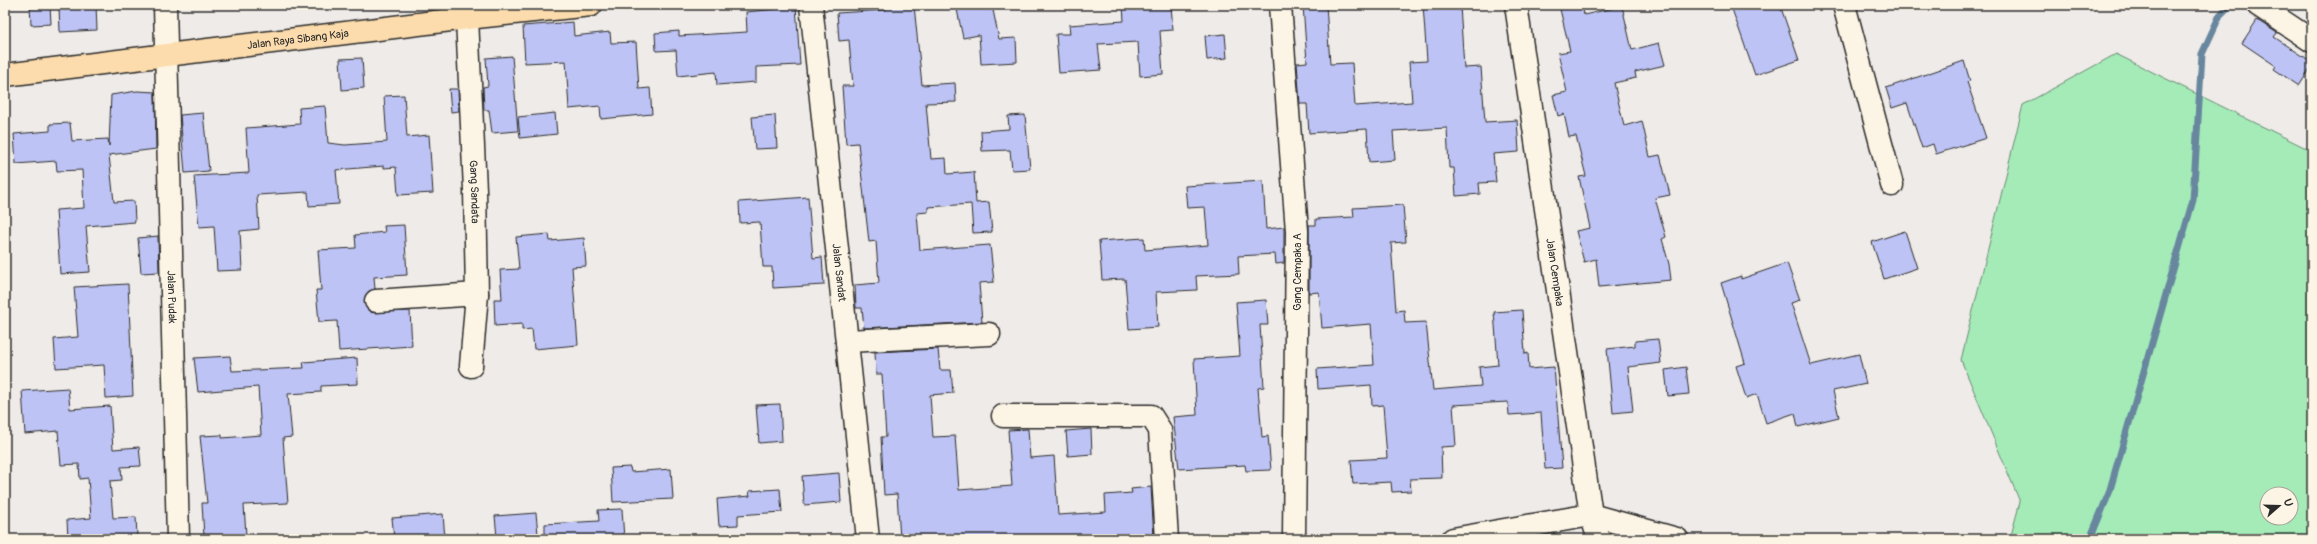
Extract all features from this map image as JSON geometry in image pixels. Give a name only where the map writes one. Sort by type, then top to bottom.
[{"type":"main road","name":"Jalan Raya Sibang Kaja","points":[[5,75],[165,54],[467,18],[592,5]]},
{"type":"street","name":"Jalan Pudak","points":[[165,5],[178,539]]},
{"type":"street","name":"Jalan Sandat","points":[[812,5],[868,539]]},
{"type":"street","name":"Gang Cempaka A","points":[[1280,5],[1297,232],[1294,539]]},
{"type":"street","name":"Jalan Cempaka","points":[[1516,5],[1591,515],[1599,539]]},
{"type":"street","points":[[1844,5],[1892,185]]},
{"type":"street","points":[[2258,5],[2312,41]]},
{"type":"street","name":"Gang Sandata","points":[[467,18],[475,190],[477,294],[472,366]]},
{"type":"street","points":[[376,301],[477,294]]},
{"type":"street","points":[[847,341],[989,334]]},
{"type":"street","points":[[1003,416],[1151,416],[1160,430],[1167,539]]},
{"type":"street","points":[[1453,539],[1591,515],[1677,539]]},
{"type":"green space","points":[[2116,54],[2312,151],[2312,539],[2010,539],[2020,502],[1961,360],[2023,105]]},
{"type":"building","points":[[30,5],[50,5],[51,24],[31,25]]},
{"type":"building","points":[[96,5],[97,30],[60,32],[59,7]]},
{"type":"building","points":[[776,5],[796,5],[800,65],[756,67],[756,82],[717,85],[716,72],[678,76],[676,50],[656,51],[655,33],[679,31],[679,36],[747,32],[746,12],[776,9]]},
{"type":"building","points":[[885,5],[914,5],[922,85],[955,83],[956,102],[926,103],[931,159],[946,158],[947,174],[974,172],[976,203],[989,202],[992,232],[973,233],[971,204],[928,207],[928,212],[917,213],[920,250],[990,245],[994,282],[979,283],[982,322],[864,328],[862,308],[856,308],[855,285],[879,283],[876,241],[869,242],[858,143],[846,144],[842,86],[853,86],[849,40],[839,41],[837,13],[886,10]]},
{"type":"building","points":[[956,5],[992,5],[999,39],[1016,38],[1017,62],[981,64],[979,35],[963,38]]},
{"type":"building","points":[[1123,5],[1171,5],[1173,30],[1160,31],[1163,74],[1140,76],[1138,42],[1098,44],[1101,70],[1059,73],[1056,34],[1070,34],[1069,25],[1124,21]]},
{"type":"building","points":[[1303,5],[1326,5],[1330,64],[1352,63],[1355,106],[1412,102],[1409,62],[1427,61],[1423,5],[1460,5],[1464,68],[1481,67],[1485,122],[1517,120],[1519,152],[1493,154],[1496,182],[1479,183],[1480,194],[1456,196],[1454,168],[1449,168],[1447,128],[1393,131],[1395,160],[1369,162],[1367,129],[1309,133],[1307,104],[1300,104],[1297,63],[1307,62]]},
{"type":"building","points":[[1559,5],[1582,5],[1584,15],[1622,6],[1632,50],[1659,43],[1665,65],[1635,72],[1636,78],[1614,83],[1624,126],[1642,121],[1650,157],[1660,155],[1670,195],[1655,198],[1666,237],[1662,239],[1669,264],[1671,280],[1599,287],[1596,259],[1584,262],[1576,231],[1590,228],[1579,177],[1586,176],[1576,136],[1569,137],[1564,114],[1558,116],[1553,95],[1567,92],[1558,53],[1570,51]]},
{"type":"building","points":[[1745,5],[1780,5],[1799,60],[1755,75],[1732,9]]},
{"type":"building","points":[[2257,20],[2277,33],[2274,37],[2312,62],[2312,66],[2299,86],[2274,69],[2276,66],[2242,43]]},
{"type":"building","points":[[573,22],[574,36],[610,32],[611,43],[636,42],[639,89],[650,88],[652,114],[601,119],[600,106],[569,109],[566,61],[525,63],[523,26]]},
{"type":"building","points":[[1225,34],[1227,58],[1207,60],[1205,36]]},
{"type":"building","points":[[512,56],[518,131],[492,133],[489,110],[484,110],[483,87],[488,86],[486,58]]},
{"type":"building","points":[[362,58],[364,88],[342,90],[340,59]]},
{"type":"building","points":[[1964,61],[1970,81],[1967,82],[1986,138],[1936,154],[1933,144],[1922,148],[1907,103],[1892,108],[1886,88]]},
{"type":"building","points":[[449,89],[458,89],[459,111],[451,112]]},
{"type":"building","points":[[137,91],[155,92],[156,149],[109,155],[114,202],[134,201],[135,222],[86,226],[90,272],[60,274],[56,210],[84,208],[82,170],[57,171],[56,161],[16,164],[14,134],[50,131],[50,124],[70,123],[72,141],[108,139],[109,146],[111,95]]},
{"type":"building","points":[[404,95],[407,137],[429,135],[433,193],[398,195],[396,167],[384,168],[384,166],[336,170],[339,204],[309,206],[308,192],[257,195],[259,229],[240,231],[242,270],[217,271],[214,226],[199,227],[194,176],[249,173],[246,128],[300,124],[299,108],[325,106],[328,143],[345,145],[387,142],[384,96]]},
{"type":"building","points":[[203,113],[209,171],[185,173],[180,115]]},
{"type":"building","points":[[555,113],[557,134],[520,138],[518,117]]},
{"type":"building","points":[[775,115],[777,148],[755,149],[752,117]]},
{"type":"building","points":[[1025,115],[1030,169],[1012,170],[1010,150],[982,151],[981,131],[1009,129],[1008,116]]},
{"type":"building","points":[[1263,181],[1266,229],[1284,227],[1284,263],[1276,264],[1275,254],[1238,256],[1239,274],[1196,276],[1197,290],[1156,292],[1158,327],[1129,329],[1125,279],[1102,280],[1099,241],[1144,238],[1145,250],[1208,245],[1205,207],[1187,208],[1185,186]]},
{"type":"building","points":[[808,197],[813,258],[822,257],[824,285],[773,288],[772,267],[763,267],[760,222],[740,223],[739,202]]},
{"type":"building","points":[[1403,205],[1406,242],[1391,243],[1396,311],[1404,310],[1405,323],[1426,322],[1433,390],[1481,386],[1479,367],[1498,365],[1494,312],[1522,310],[1525,354],[1528,353],[1529,369],[1554,367],[1562,468],[1545,469],[1541,413],[1509,415],[1508,402],[1453,405],[1456,446],[1441,447],[1442,478],[1410,479],[1411,491],[1392,492],[1391,482],[1353,484],[1351,460],[1387,458],[1383,405],[1372,406],[1371,385],[1318,389],[1317,369],[1374,365],[1371,324],[1322,328],[1319,292],[1309,293],[1309,225],[1316,225],[1316,219],[1354,217],[1353,208]]},
{"type":"building","points":[[404,225],[407,275],[374,277],[375,289],[369,291],[364,301],[366,308],[371,312],[410,311],[412,346],[339,351],[337,321],[319,322],[316,290],[321,290],[318,250],[356,248],[355,235],[385,232],[384,226]]},
{"type":"building","points":[[1905,231],[1917,268],[1884,279],[1872,242]]},
{"type":"building","points":[[549,234],[550,241],[584,238],[586,266],[572,267],[578,345],[534,349],[532,329],[522,330],[522,324],[495,326],[494,299],[502,299],[500,270],[519,269],[516,237]]},
{"type":"building","points":[[158,236],[159,272],[141,273],[138,238]]},
{"type":"building","points":[[1787,263],[1800,300],[1791,303],[1811,365],[1859,354],[1866,384],[1833,391],[1839,417],[1798,427],[1795,413],[1766,423],[1757,394],[1746,398],[1736,366],[1745,363],[1721,283],[1741,276],[1741,279]]},
{"type":"building","points":[[128,284],[133,396],[106,398],[104,365],[56,368],[54,339],[78,337],[74,287]]},
{"type":"building","points":[[1266,300],[1268,325],[1260,325],[1264,387],[1258,388],[1262,437],[1268,436],[1271,470],[1246,471],[1245,465],[1179,469],[1173,417],[1197,415],[1194,359],[1240,356],[1236,302]]},
{"type":"building","points":[[1658,339],[1661,363],[1628,367],[1633,411],[1613,413],[1607,349],[1635,346],[1635,341]]},
{"type":"building","points":[[938,349],[940,370],[951,370],[953,393],[930,395],[933,437],[955,436],[959,490],[1012,486],[1008,430],[1028,429],[1030,458],[1054,456],[1058,515],[1106,512],[1105,495],[1132,493],[1131,489],[1151,487],[1154,539],[900,539],[897,494],[884,495],[881,437],[886,437],[882,374],[876,374],[875,352]]},
{"type":"building","points":[[230,356],[232,371],[304,368],[303,362],[357,358],[358,384],[321,386],[321,392],[288,394],[292,437],[283,438],[288,503],[244,505],[246,535],[204,537],[202,503],[207,503],[200,436],[222,435],[222,438],[261,435],[258,387],[198,392],[194,358]]},
{"type":"building","points":[[1686,367],[1689,394],[1668,396],[1665,370]]},
{"type":"building","points":[[68,388],[70,409],[110,406],[113,449],[139,447],[141,466],[121,467],[122,480],[110,481],[113,518],[136,517],[137,536],[114,539],[68,539],[67,520],[91,518],[88,478],[80,479],[79,464],[61,465],[58,431],[25,434],[22,391]]},
{"type":"building","points":[[780,404],[782,441],[759,443],[756,405]]},
{"type":"building","points":[[1091,429],[1092,454],[1068,456],[1066,431]]},
{"type":"building","points":[[630,467],[631,472],[671,469],[673,499],[613,502],[611,468]]},
{"type":"building","points":[[839,473],[841,502],[804,505],[802,476]]},
{"type":"building","points":[[780,489],[782,512],[738,515],[738,525],[719,526],[717,499],[750,496],[749,491]]},
{"type":"building","points":[[622,509],[624,539],[545,539],[545,524],[599,521],[598,510]]},
{"type":"building","points":[[536,513],[538,534],[497,537],[495,516]]},
{"type":"building","points":[[443,514],[445,539],[394,539],[392,518]]},
{"type":"waterway","points":[[2090,539],[2109,493],[2193,200],[2202,54],[2220,15],[2230,5]]}]
